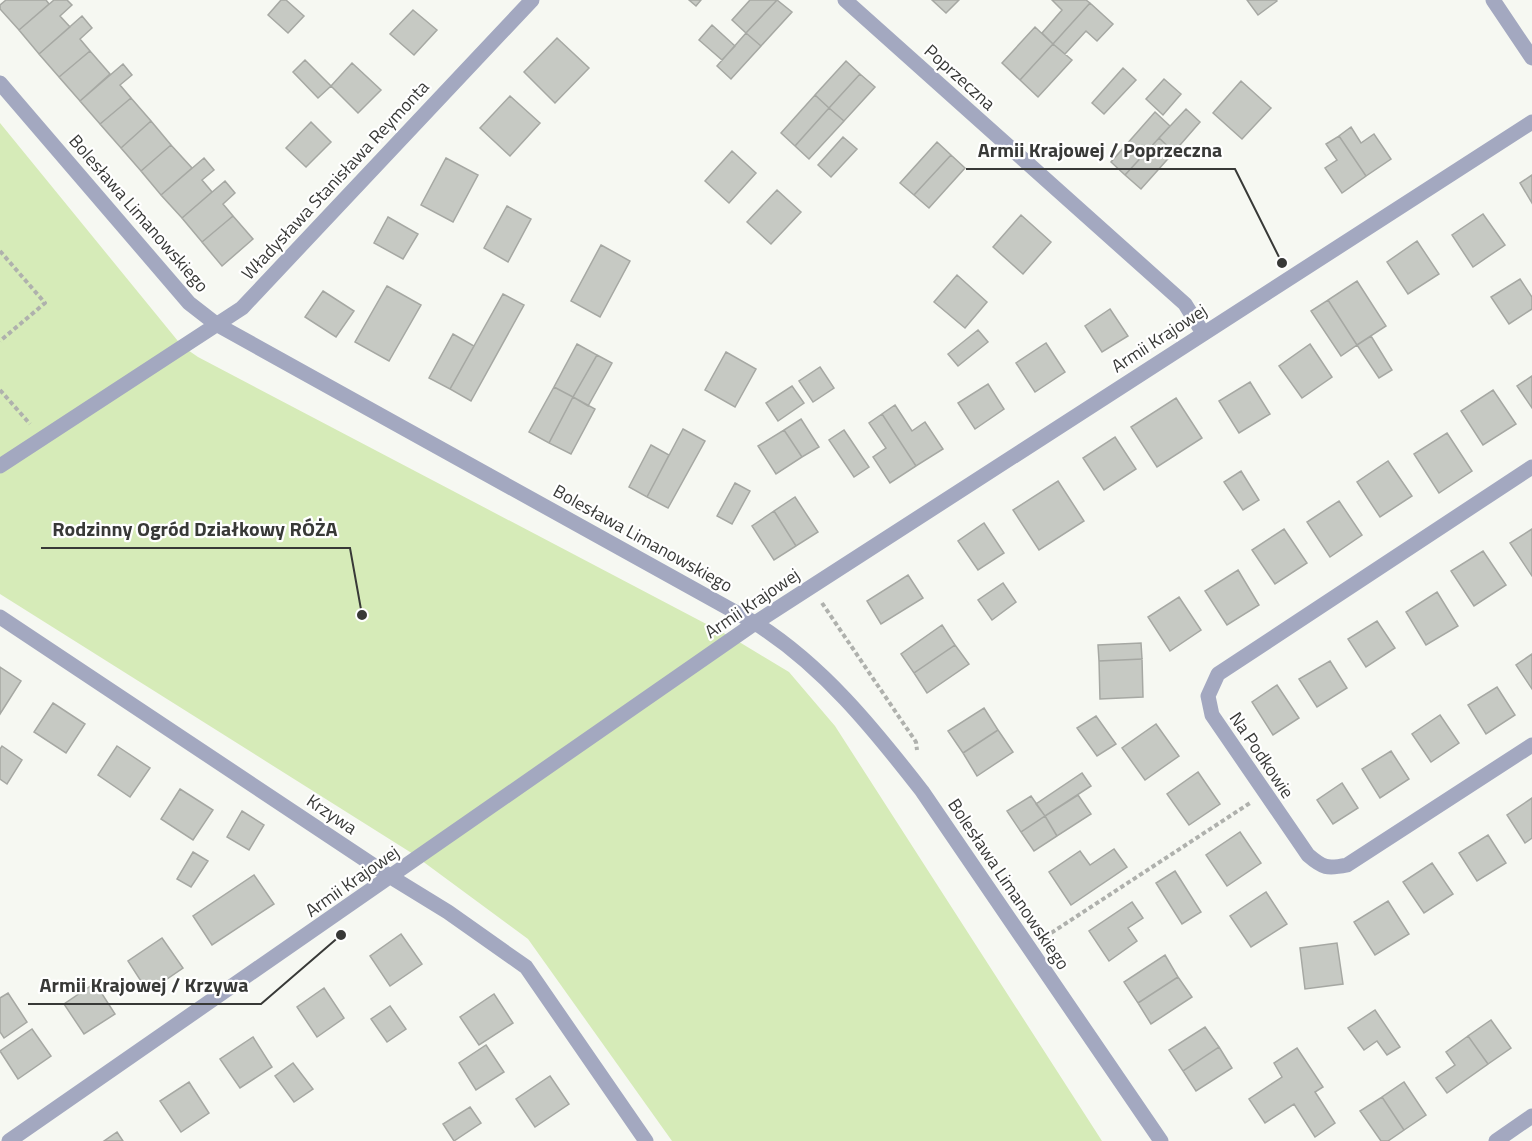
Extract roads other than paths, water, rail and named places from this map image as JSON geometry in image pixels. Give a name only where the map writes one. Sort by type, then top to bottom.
[{"type":"street","name":"Władysława Stanisława Reymonta","points":[[0,466],[242,308],[532,0]]},
{"type":"street","name":"Poprzeczna","points":[[845,0],[1185,304],[1203,333]]},
{"type":"street","points":[[1493,0],[1532,58]]},
{"type":"street","name":"Bolesława Limanowskiego","points":[[0,83],[189,303],[216,324],[755,623],[778,637],[838,691],[882,739],[922,790],[1161,1141]]},
{"type":"street","name":"Armii Krajowej","points":[[9,1141],[755,623],[1532,122]]},
{"type":"street","name":"Na Podkowie","points":[[1532,467],[1218,674],[1208,696],[1212,715],[1308,855],[1320,866],[1332,868],[1347,865],[1532,745]]},
{"type":"street","name":"Krzywa","points":[[0,617],[448,912],[526,967],[646,1141]]},
{"type":"street","points":[[1496,1141],[1532,1116]]},
{"type":"place","name":"Armii Krajowej / Poprzeczna","points":[[1282,263]]},
{"type":"place","name":"Rodzinny Ogród Działkowy RÓŻA","points":[[362,615]]},
{"type":"place","name":"Armii Krajowej / Krzywa","points":[[341,935]]}]
